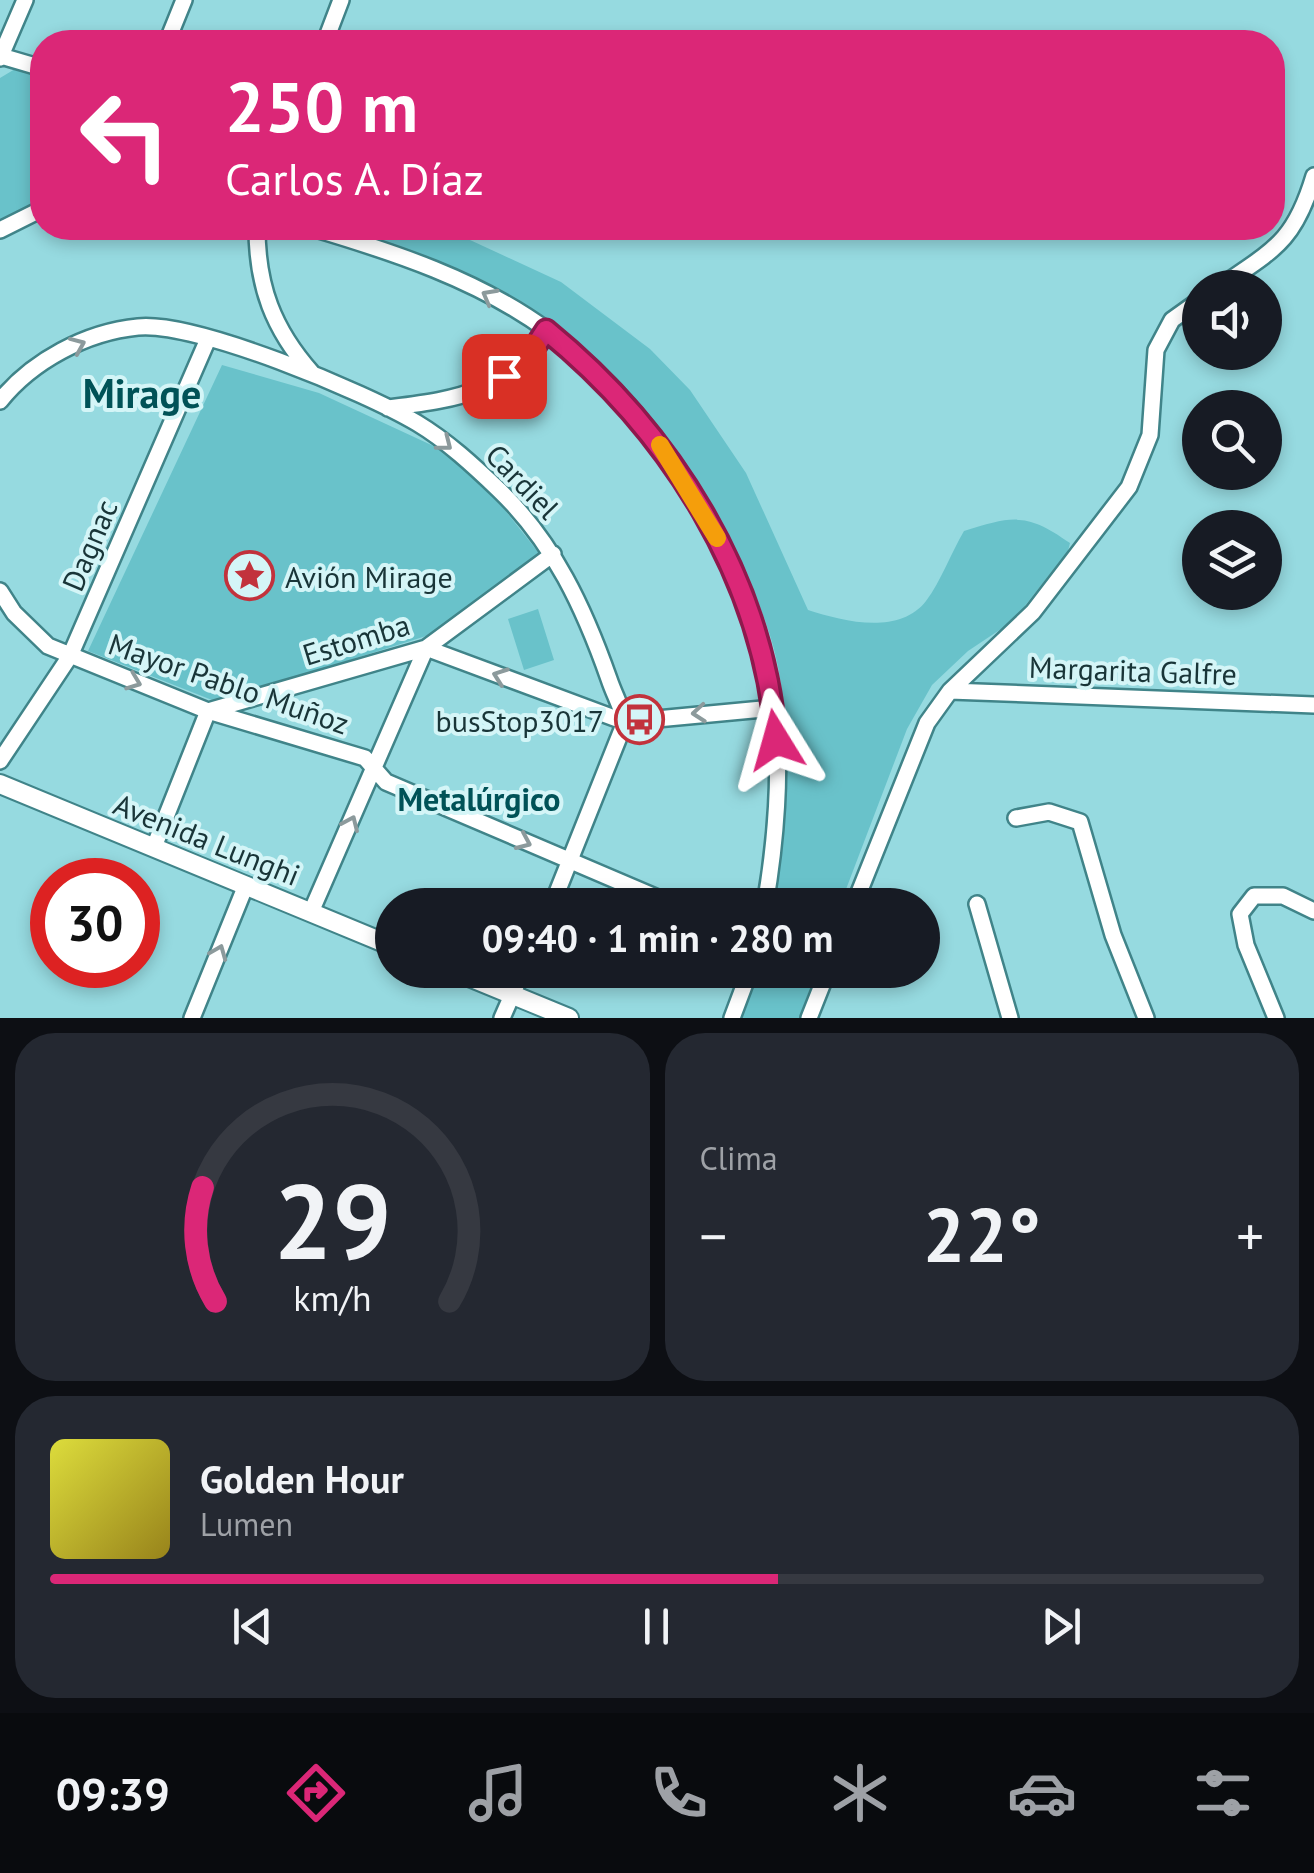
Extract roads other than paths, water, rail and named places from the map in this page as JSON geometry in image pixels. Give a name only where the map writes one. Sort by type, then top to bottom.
[{"type":"main road","name":"Avenida Lunghi","points":[[0,784],[375,939]]},
{"type":"main road","points":[[495,988],[568,1018]]},
{"type":"street","points":[[25,0],[0,57],[30,65]]},
{"type":"street","points":[[171,30],[184,0]]},
{"type":"street","points":[[329,30],[341,0]]},
{"type":"street","points":[[1285,237],[1302,215],[1314,176]]},
{"type":"street","points":[[0,230],[30,216]]},
{"type":"street","points":[[258,240],[260,280],[268,308],[312,373],[334,384]]},
{"type":"street","points":[[347,240],[486,292],[546,330],[612,388],[684,480],[717,539],[746,606],[773,708],[773,831],[766,888]]},
{"type":"street","points":[[1244,270],[1282,240]]},
{"type":"street","points":[[861,888],[927,723],[950,691],[1033,612],[1129,487],[1150,435],[1156,350],[1172,320],[1182,313]]},
{"type":"street","name":"Cardiel","points":[[0,401],[16,382],[45,360],[109,333],[158,328],[208,339],[334,384],[388,408],[432,433],[475,468],[502,492],[553,554],[586,619],[624,722]]},
{"type":"street","points":[[388,408],[453,400],[472,392],[519,364],[546,330]]},
{"type":"street","name":"Dagnac","points":[[0,761],[70,656],[208,339]]},
{"type":"street","name":"Estomba","points":[[208,710],[426,648],[553,554]]},
{"type":"street","name":"Mayor Pablo Muñoz","points":[[0,590],[28,630],[48,646],[208,710],[365,758],[386,782],[633,888]]},
{"type":"street","points":[[311,912],[426,648],[624,722],[773,708]]},
{"type":"street","name":"Margarita Galfre","points":[[950,691],[1314,704]]},
{"type":"street","points":[[154,847],[208,710]]},
{"type":"street","points":[[559,888],[624,722]]},
{"type":"street","points":[[1016,818],[1048,812],[1080,822],[1113,934],[1146,1018]]},
{"type":"street","points":[[192,1018],[246,885]]},
{"type":"street","points":[[1276,1018],[1246,945],[1240,914],[1254,896],[1269,893],[1314,911]]},
{"type":"street","points":[[978,904],[1010,1018]]},
{"type":"street","points":[[502,1018],[515,988]]},
{"type":"street","points":[[732,1018],[743,988]]},
{"type":"street","points":[[809,1018],[821,988]]},
{"type":"place","name":"Avión Mirage","points":[[250,576]]},
{"type":"place","name":"busStop3017","points":[[639,720]]},
{"type":"district","name":"Mirage","points":[[142,393]]},
{"type":"district","name":"Metalúrgico","points":[[479,799]]}]
